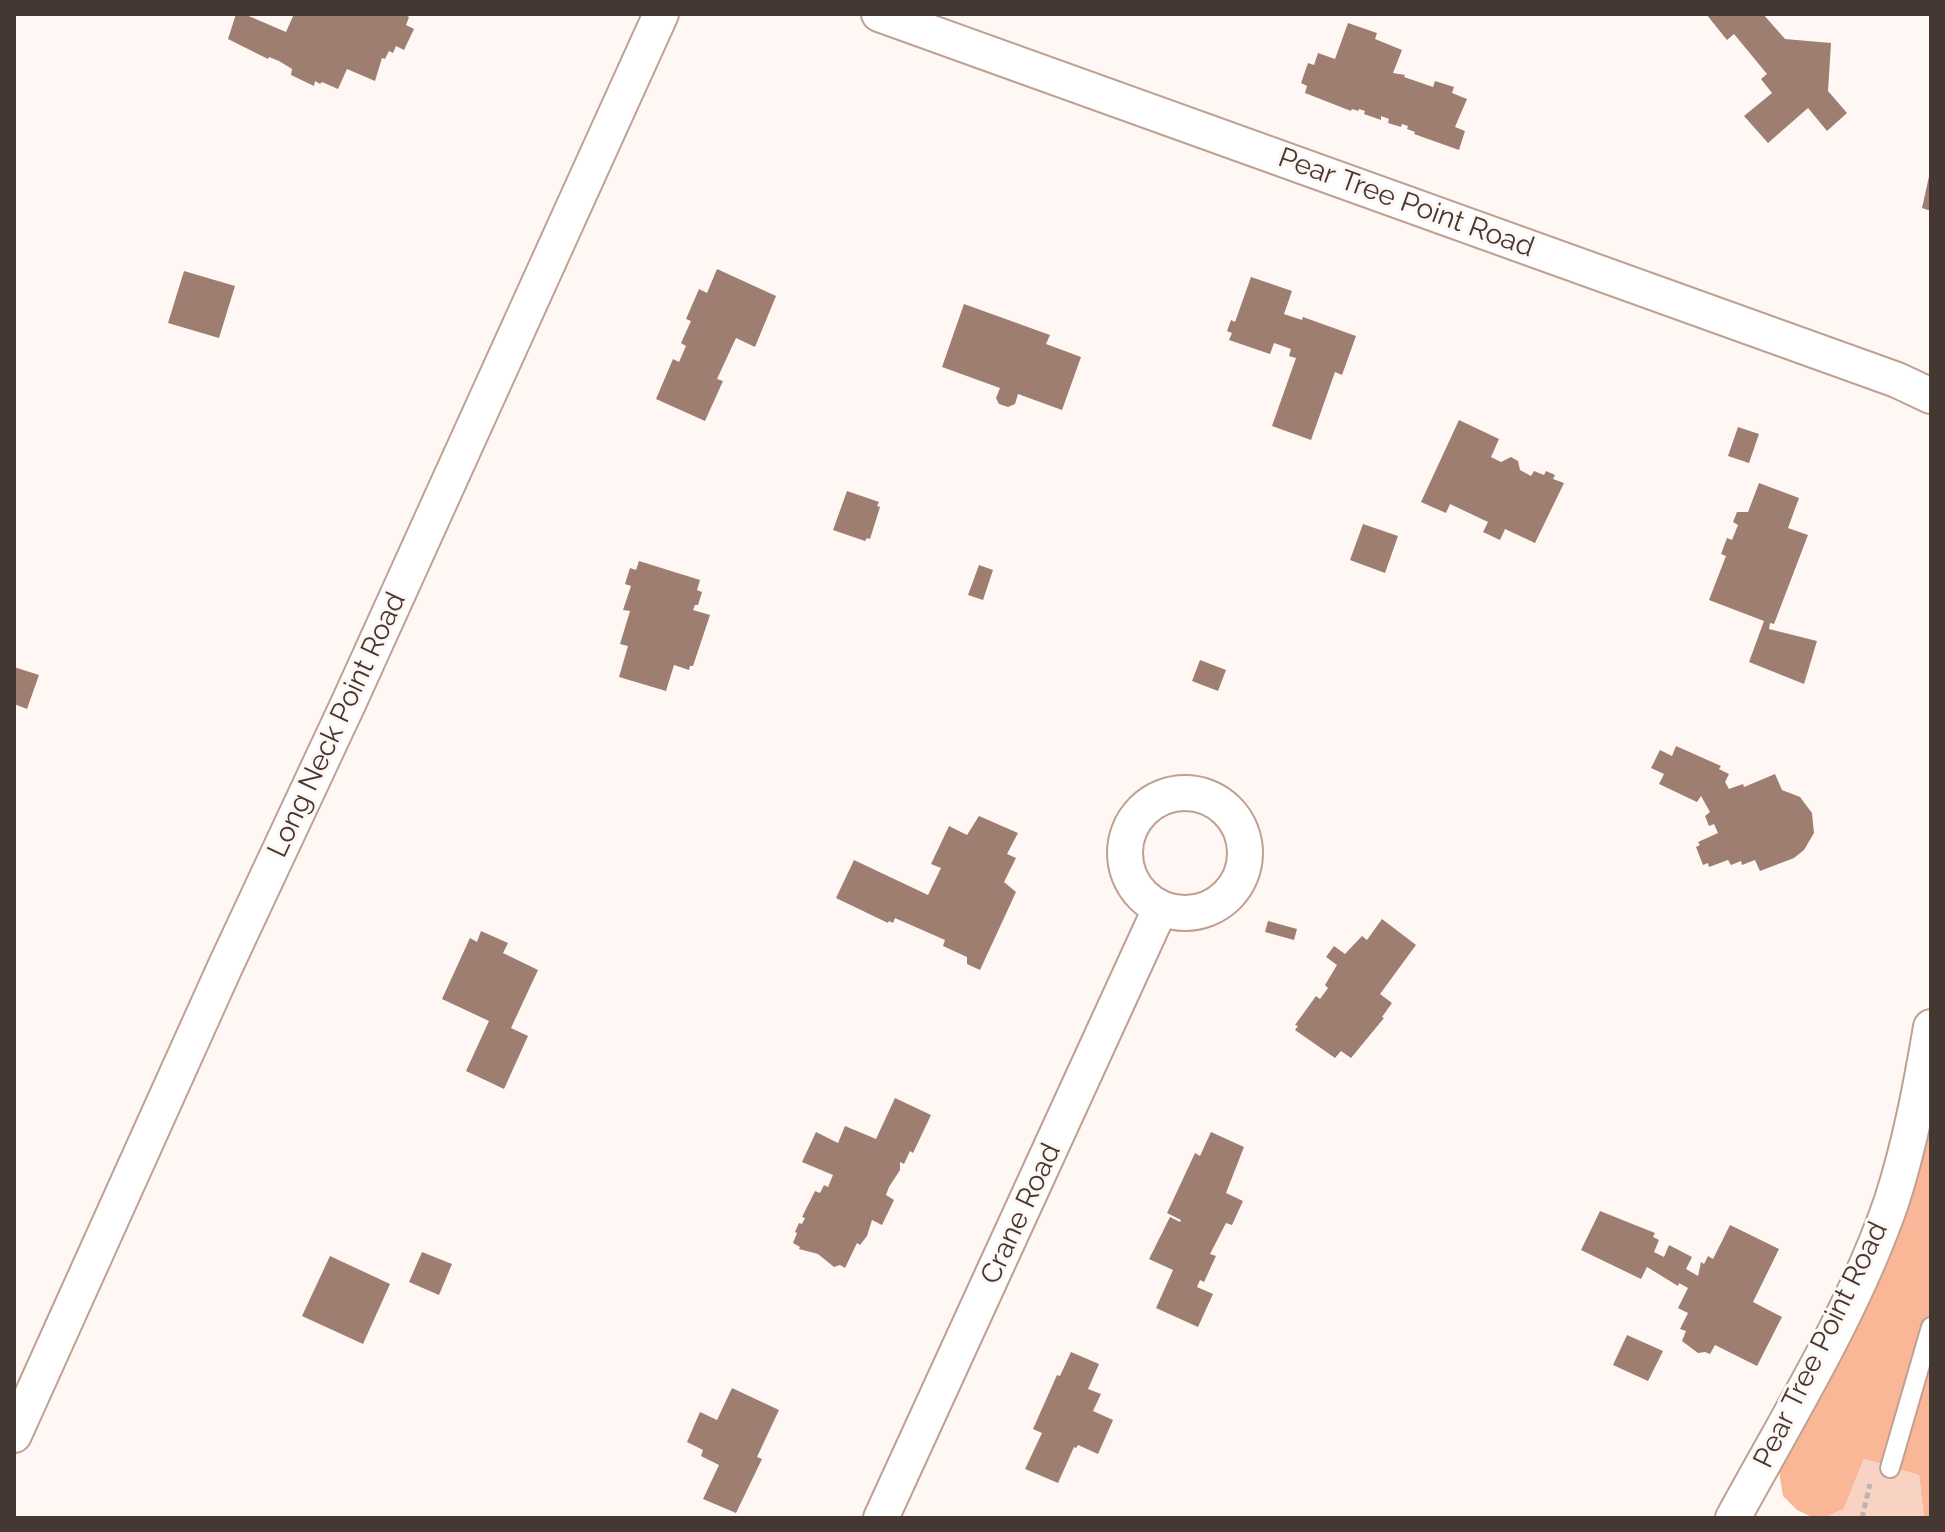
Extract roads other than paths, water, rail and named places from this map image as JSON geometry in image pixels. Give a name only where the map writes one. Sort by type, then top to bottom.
[{"type":"street","name":"Long Neck Point Road","points":[[14,1435],[661,14]]},
{"type":"street","name":"Pear Tree Point Road","points":[[879,14],[1853,364],[1931,396]]},
{"type":"street","name":"Crane Road","points":[[881,1518],[1160,909]]},
{"type":"street","name":"Pear Tree Point Road","points":[[1733,1518],[1834,1332],[1866,1263],[1927,1098],[1931,1027]]},
{"type":"lane","points":[[1890,1468],[1931,1327]]}]
